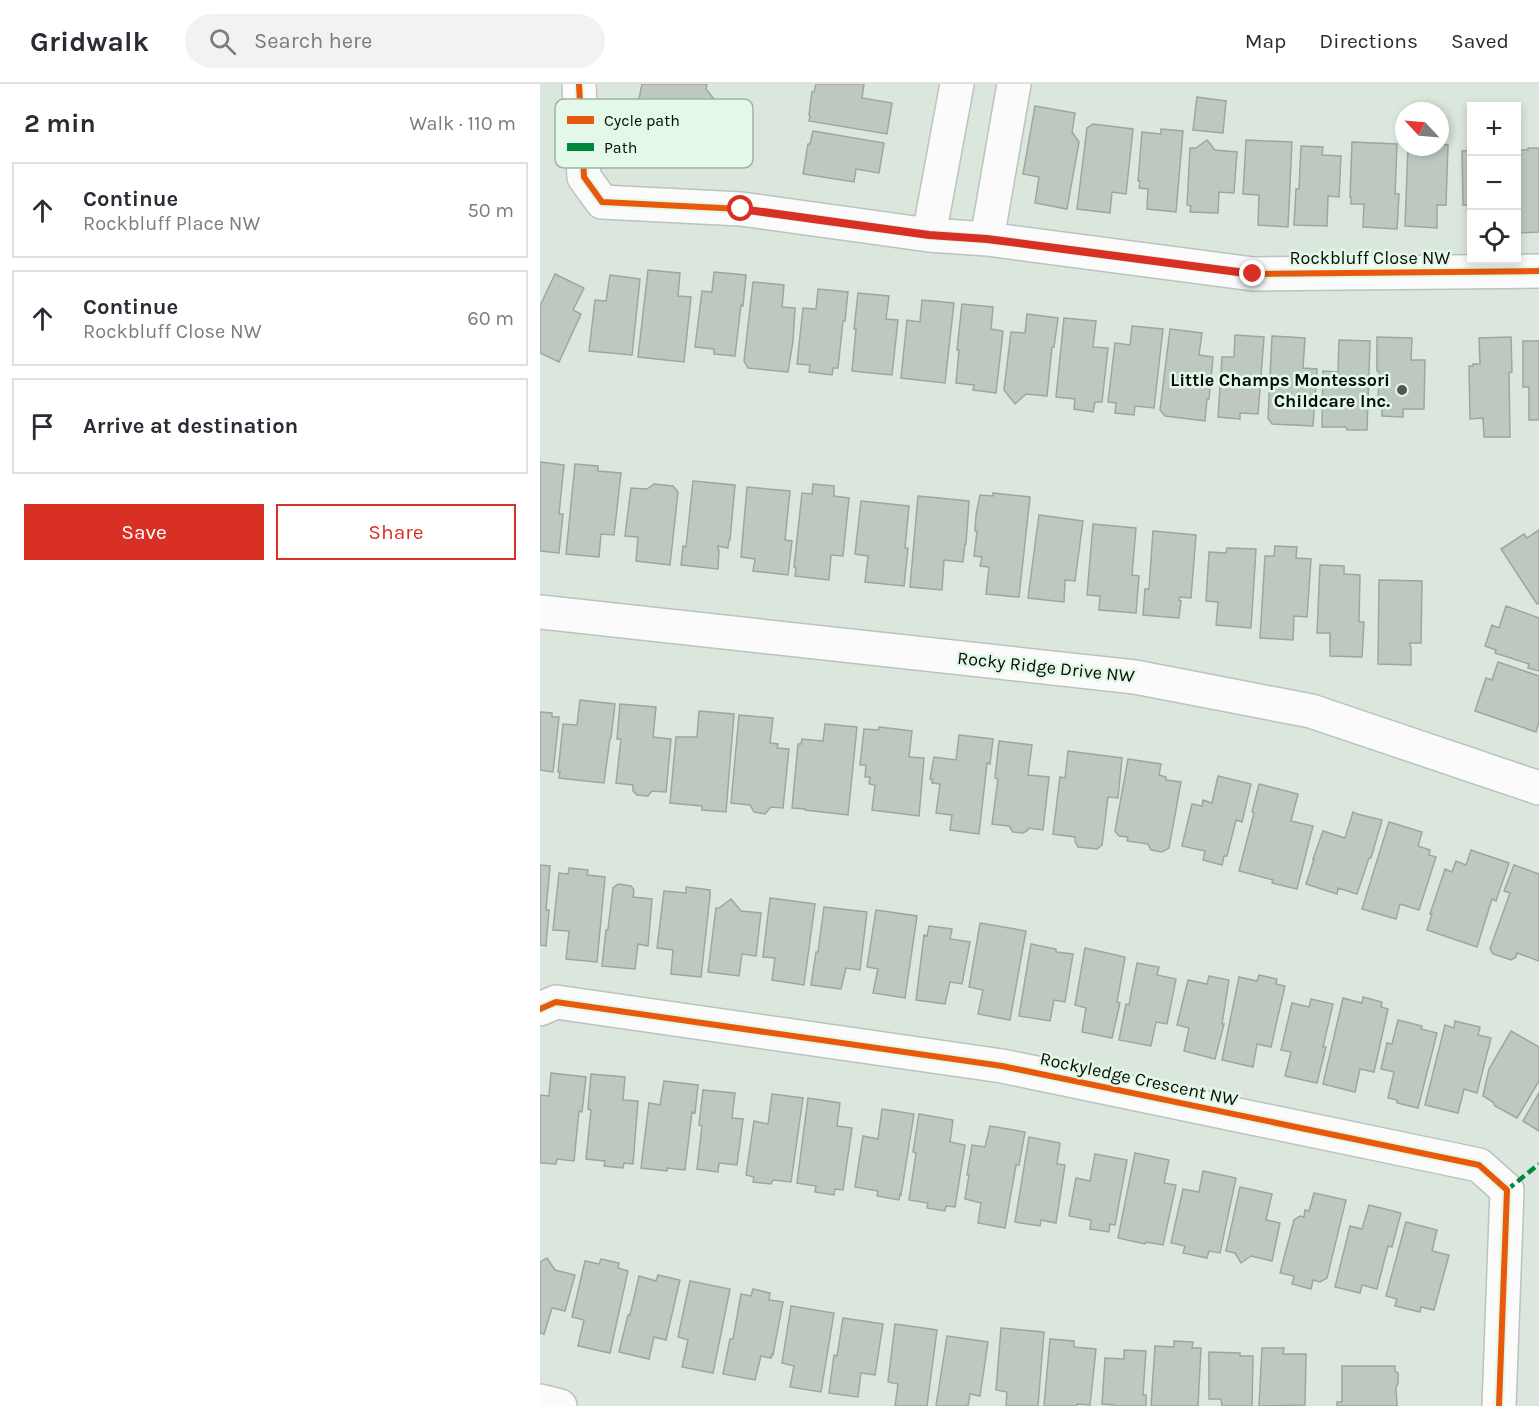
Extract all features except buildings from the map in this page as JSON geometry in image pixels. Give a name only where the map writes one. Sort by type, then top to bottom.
[{"type":"street","name":"Rockbluff Close NW","points":[[579,84],[580,99]]},
{"type":"street","points":[[929,235],[957,84]]},
{"type":"street","points":[[987,239],[1014,84]]},
{"type":"street","name":"Rockbluff Close NW","points":[[584,168],[584,177],[602,202],[741,209],[929,235],[987,239],[1253,274],[1539,271]]},
{"type":"street","name":"Rocky Ridge Drive NW","points":[[540,612],[1135,676],[1311,711],[1539,788]]},
{"type":"street","name":"Rockyledge Crescent NW","points":[[540,1009],[556,1002],[1002,1066],[1479,1165],[1507,1190],[1499,1406]]},
{"type":"street","points":[[540,1401],[560,1406]]},
{"type":"marked path","points":[[1507,1190],[1539,1164]]},
{"type":"cycle path","points":[[579,84],[580,99]]},
{"type":"cycle path","points":[[584,168],[584,177],[602,202],[741,209],[929,235],[987,239],[1253,274],[1539,271]]},
{"type":"cycle path","points":[[540,1009],[556,1002],[1002,1066],[1479,1165],[1507,1190],[1499,1406]]},
{"type":"place","name":"Little Champs Montessori Childcare Inc.","points":[[1402,390]]},
{"type":"route","points":[[741,209],[929,235],[987,239],[1253,274]]}]
